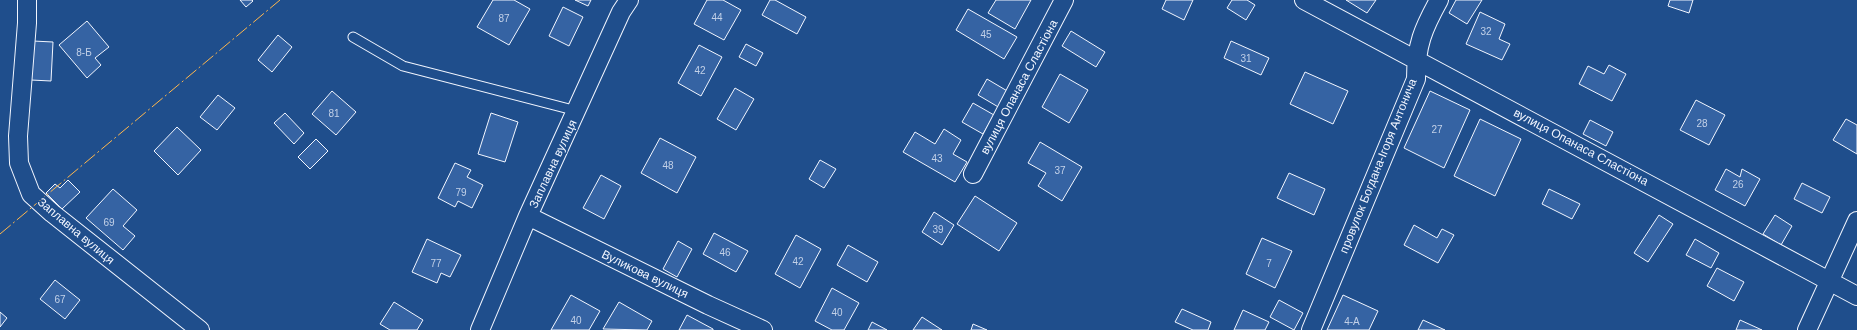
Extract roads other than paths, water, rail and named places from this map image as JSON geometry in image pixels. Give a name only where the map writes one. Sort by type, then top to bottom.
[{"type":"street","name":"Заплавна вулиця","points":[[27,0],[27,23],[18,136],[19,163],[31,194],[52,213],[200,330]]},
{"type":"street","name":"Заплавна вулиця","points":[[480,330],[528,216],[621,12],[629,0]]},
{"type":"street","name":"вулиця Опанаса Сластіона","points":[[973,174],[1064,0]]},
{"type":"street","name":"вулиця Опанаса Сластіона","points":[[1304,0],[1416,58],[1857,296]]},
{"type":"street","name":"провулок Богдана-Ігоря Антонича","points":[[1311,330],[1416,79],[1416,58],[1424,28],[1439,0]]},
{"type":"street","name":"Вуликова вулиця","points":[[528,216],[708,305],[763,330]]},
{"type":"street","points":[[1807,330],[1857,221]]},
{"type":"lane","points":[[353,37],[403,66],[577,111]]}]
